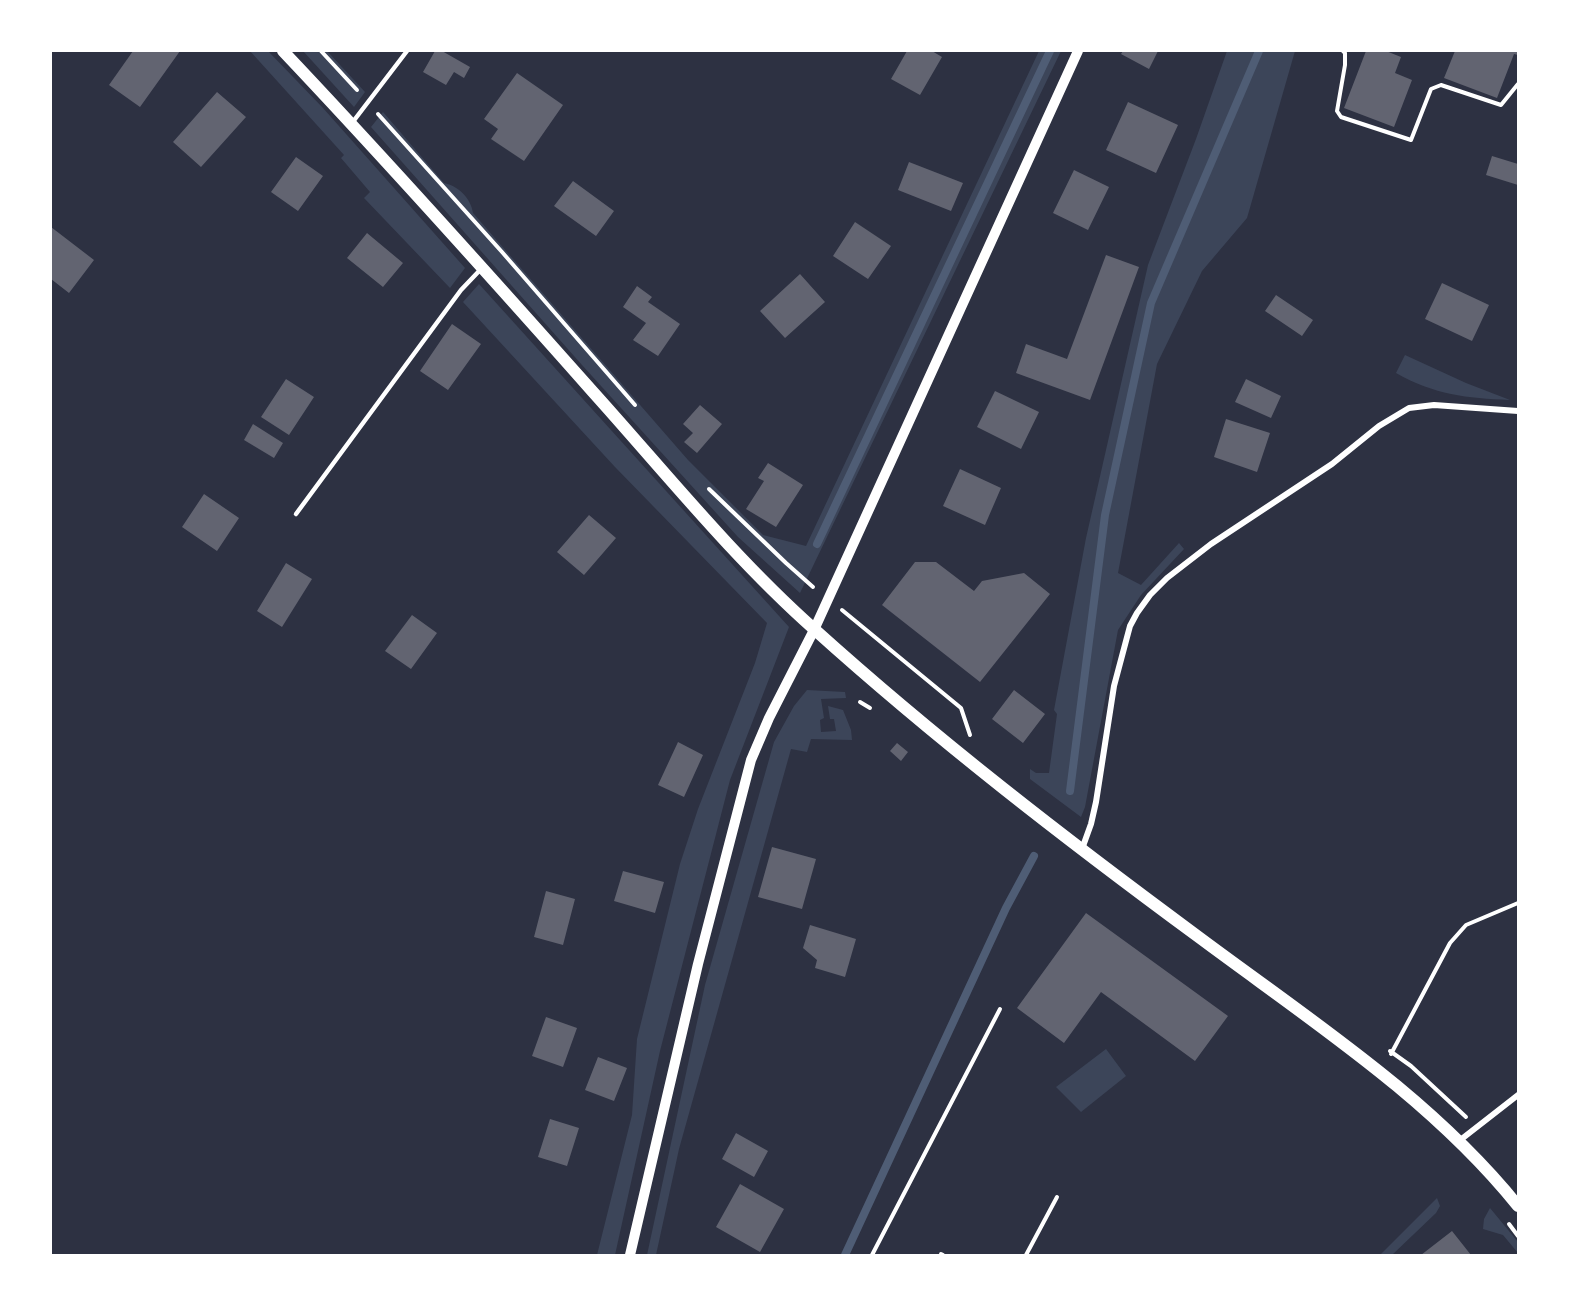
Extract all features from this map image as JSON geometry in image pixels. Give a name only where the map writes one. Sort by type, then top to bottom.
[{"type":"main road","points":[[283,51],[483,267],[743,562],[814,630],[923,722],[1082,850],[1381,1072],[1459,1141],[1518,1206]]},
{"type":"street","points":[[630,1255],[696,975],[751,760],[769,718],[814,630],[1078,51]]},
{"type":"street","points":[[1082,850],[1096,802],[1114,686],[1130,626],[1150,595],[1167,578],[1211,544],[1332,464],[1379,426],[1409,408],[1434,405],[1518,411]]},
{"type":"street","points":[[1459,1141],[1518,1095]]},
{"type":"lane","points":[[352,123],[407,51]]},
{"type":"lane","points":[[296,513],[462,290],[483,267]]},
{"type":"path","points":[[321,51],[636,405]]},
{"type":"path","points":[[1343,51],[1345,65],[1337,111],[1341,117],[1411,140],[1431,89],[1441,85],[1501,105],[1518,84]]},
{"type":"path","points":[[706,486],[786,563],[961,708],[971,737]]},
{"type":"path","points":[[1381,1072],[1450,943],[1466,925],[1518,903]]},
{"type":"path","points":[[872,1255],[1000,1009]]},
{"type":"path","points":[[1383,1046],[1411,1066],[1476,1127]]},
{"type":"path","points":[[1026,1255],[1057,1197]]},
{"type":"shaded area","points":[[250,51],[268,51],[323,108],[465,268],[450,288],[364,198],[370,192],[341,158],[344,155]]},
{"type":"shaded area","points":[[303,51],[327,51],[365,92],[354,107]]},
{"type":"shaded area","points":[[1039,51],[1061,51],[800,593],[738,537],[371,127],[383,112],[444,183],[463,194],[470,202],[473,213],[688,460],[763,535],[806,546]]},
{"type":"shaded area","points":[[1227,51],[1295,51],[1247,218],[1202,271],[1157,364],[1118,573],[1141,585],[1179,543],[1184,549],[1141,595],[1118,630],[1085,807],[1081,817],[1030,779],[1030,769],[1036,773],[1049,773],[1057,714],[1054,710],[1086,538],[1148,265]]},
{"type":"shaded area","points":[[479,284],[789,627],[730,780],[660,1051],[615,1255],[597,1255],[632,1115],[637,1039],[680,864],[698,809],[755,663],[767,623],[615,467],[463,302]]},
{"type":"shaded area","points":[[1405,355],[1510,400],[1451,394],[1410,380],[1396,373]]},
{"type":"shaded area","points":[[807,690],[845,692],[846,698],[821,699],[824,718],[820,720],[821,732],[836,731],[834,719],[830,719],[828,706],[843,710],[851,730],[852,740],[811,739],[807,752],[791,749],[679,1149],[656,1255],[647,1255],[705,985],[774,742],[794,706]]},
{"type":"shaded area","points":[[1106,1049],[1126,1076],[1081,1112],[1056,1087]]},
{"type":"shaded area","points":[[1437,1198],[1440,1206],[1436,1213],[1392,1255],[1380,1255]]},
{"type":"shaded area","points":[[1490,1208],[1518,1242],[1518,1253],[1503,1235],[1483,1229],[1484,1219]]},
{"type":"building","points":[[133,51],[180,51],[140,107],[109,85]]},
{"type":"building","points":[[435,51],[442,51],[470,67],[464,78],[454,72],[446,85],[423,72]]},
{"type":"building","points":[[907,51],[932,51],[942,57],[920,95],[891,79]]},
{"type":"building","points":[[1123,51],[1158,51],[1149,69],[1121,54]]},
{"type":"building","points":[[1366,51],[1386,51],[1401,57],[1395,73],[1412,80],[1394,127],[1344,108]]},
{"type":"building","points":[[1455,51],[1518,51],[1518,55],[1514,54],[1497,98],[1444,78]]},
{"type":"building","points":[[517,73],[563,105],[524,161],[491,139],[498,129],[484,119]]},
{"type":"building","points":[[217,92],[246,117],[201,167],[173,142]]},
{"type":"building","points":[[1128,102],[1178,125],[1156,173],[1106,150]]},
{"type":"building","points":[[1492,156],[1518,164],[1518,185],[1486,175]]},
{"type":"building","points":[[296,157],[323,176],[298,211],[271,192]]},
{"type":"building","points":[[909,162],[963,183],[951,211],[898,190]]},
{"type":"building","points":[[1074,170],[1109,187],[1088,230],[1053,213]]},
{"type":"building","points":[[573,181],[614,211],[596,236],[554,206]]},
{"type":"building","points":[[855,222],[891,246],[868,279],[833,256]]},
{"type":"building","points":[[51,227],[94,260],[69,293],[51,279]]},
{"type":"building","points":[[367,233],[403,263],[383,287],[347,258]]},
{"type":"building","points":[[1106,255],[1139,267],[1090,400],[1016,373],[1026,344],[1067,359]]},
{"type":"building","points":[[800,274],[825,302],[785,338],[760,311]]},
{"type":"building","points":[[1442,283],[1489,305],[1472,341],[1425,319]]},
{"type":"building","points":[[637,286],[652,297],[648,302],[680,324],[658,356],[633,340],[646,323],[623,307]]},
{"type":"building","points":[[1276,295],[1313,320],[1302,336],[1265,311]]},
{"type":"building","points":[[452,324],[481,344],[448,390],[420,371]]},
{"type":"building","points":[[286,379],[314,397],[289,435],[261,417]]},
{"type":"building","points":[[1246,379],[1281,396],[1271,418],[1235,402]]},
{"type":"building","points":[[995,391],[1039,412],[1021,449],[977,427]]},
{"type":"building","points":[[700,405],[722,424],[697,453],[684,442],[693,433],[683,424]]},
{"type":"building","points":[[1226,419],[1270,433],[1257,472],[1214,457]]},
{"type":"building","points":[[253,424],[283,443],[274,458],[244,440]]},
{"type":"building","points":[[768,463],[803,485],[776,527],[746,509],[764,481],[758,478]]},
{"type":"building","points":[[960,469],[1001,488],[985,525],[943,506]]},
{"type":"building","points":[[204,494],[239,518],[217,551],[182,527]]},
{"type":"building","points":[[589,515],[616,538],[584,575],[557,552]]},
{"type":"building","points":[[915,562],[936,562],[974,591],[982,581],[1024,573],[1050,594],[980,682],[882,605]]},
{"type":"building","points":[[286,563],[312,579],[282,627],[257,611]]},
{"type":"building","points":[[412,615],[437,633],[411,669],[385,651]]},
{"type":"building","points":[[1014,690],[1045,714],[1023,743],[992,719]]},
{"type":"building","points":[[678,742],[703,755],[684,797],[658,785]]},
{"type":"building","points":[[897,743],[908,752],[901,761],[890,751]]},
{"type":"building","points":[[772,847],[816,859],[802,909],[758,897]]},
{"type":"building","points":[[623,871],[664,882],[655,913],[614,901]]},
{"type":"building","points":[[546,891],[575,899],[563,945],[534,937]]},
{"type":"building","points":[[1086,913],[1228,1016],[1195,1061],[1101,992],[1064,1043],[1017,1008]]},
{"type":"building","points":[[810,925],[856,939],[845,977],[815,968],[817,960],[803,948]]},
{"type":"building","points":[[546,1017],[577,1028],[563,1067],[532,1056]]},
{"type":"building","points":[[598,1057],[627,1068],[614,1101],[585,1090]]},
{"type":"building","points":[[550,1119],[579,1128],[567,1166],[538,1157]]},
{"type":"building","points":[[736,1133],[768,1151],[754,1177],[722,1159]]},
{"type":"building","points":[[740,1184],[784,1209],[760,1252],[716,1227]]},
{"type":"building","points":[[1452,1231],[1471,1255],[1421,1255]]},
{"type":"waterway","points":[[817,544],[1050,51]]},
{"type":"waterway","points":[[1070,791],[1105,515],[1151,303],[1259,51]]},
{"type":"waterway","points":[[845,1255],[1006,908],[1034,856]]}]
